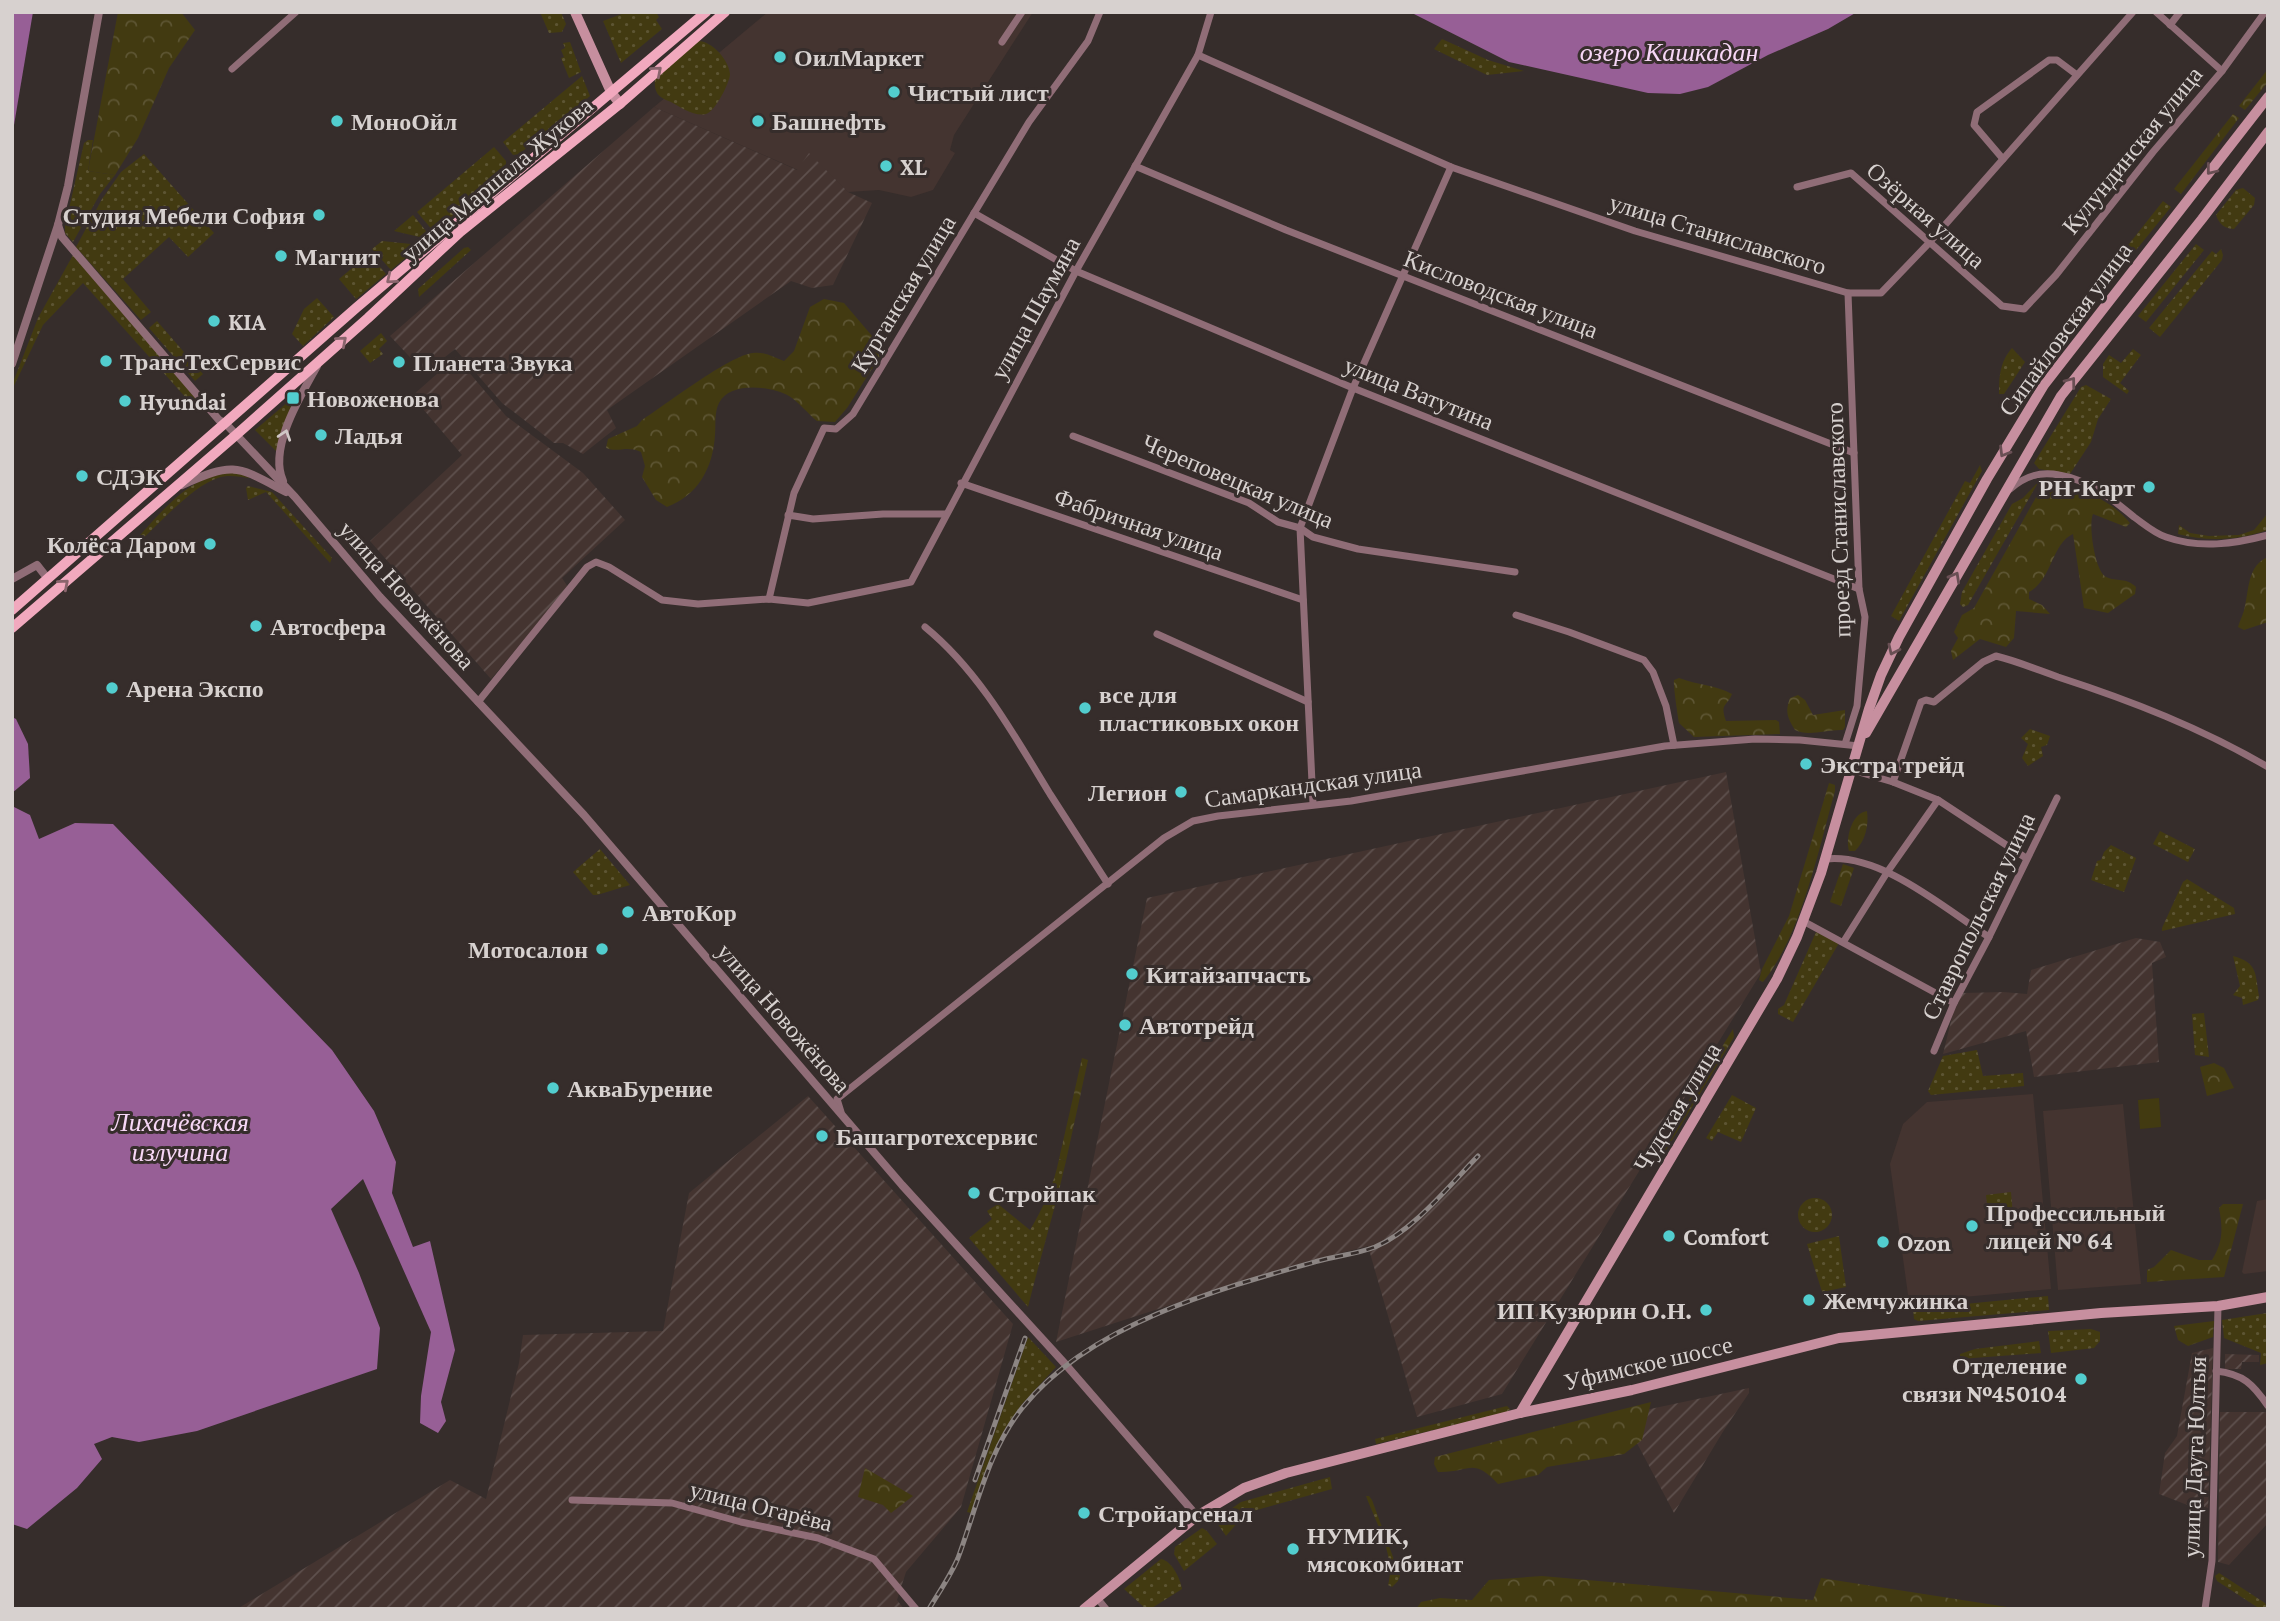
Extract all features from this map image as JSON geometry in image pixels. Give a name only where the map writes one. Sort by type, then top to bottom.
[{"type":"main road","points":[[575,12],[611,92],[620,104]]},
{"type":"main road","name":"улица Маршала Жукова","points":[[12,610],[351,313],[706,12]]},
{"type":"main road","name":"улица Маршала Жукова","points":[[12,628],[321,360],[460,232],[620,104],[725,12]]},
{"type":"main road","name":"Сипайловская улица","points":[[1841,810],[1881,675],[1899,637],[1981,490],[2044,385],[2268,97]]},
{"type":"main road","name":"Сипайловская улица","points":[[1859,744],[2061,396],[2268,132]]},
{"type":"main road","points":[[2228,149],[2232,161],[2236,164],[2243,163]]},
{"type":"main road","points":[[1881,675],[1887,682],[1897,681]]},
{"type":"main road","name":"Чудская улица","points":[[1520,1413],[1770,990],[1803,920],[1841,810]]},
{"type":"main road","name":"Уфимское шоссе","points":[[1084,1609],[1197,1516],[1244,1488],[1286,1473],[1520,1413],[1632,1390],[1839,1338],[2101,1313],[2218,1306],[2268,1297]]},
{"type":"street","points":[[12,365],[58,225],[68,186],[99,12]]},
{"type":"street","points":[[232,69],[296,12]]},
{"type":"street","points":[[1002,42],[1022,12]]},
{"type":"street","name":"Курганская улица","points":[[769,599],[794,493],[824,428],[836,429],[853,414],[1029,122],[1088,41],[1100,12]]},
{"type":"street","name":"улица Шаумяна","points":[[769,599],[808,603],[911,582],[961,483],[1076,271],[1198,54],[1210,12]]},
{"type":"street","name":"улица Станиславского","points":[[1198,54],[1451,167],[1635,231],[1848,293],[1881,293],[1929,243],[2133,12]]},
{"type":"street","points":[[2156,12],[2222,71]]},
{"type":"street","points":[[2169,25],[2180,12]]},
{"type":"street","name":"Кулундинская улица","points":[[2024,309],[2056,275],[2153,152],[2222,71],[2265,12]]},
{"type":"street","points":[[2003,159],[1973,125],[1977,112],[2049,60],[2057,60],[2077,75]]},
{"type":"street","name":"Кисловодская улица","points":[[1135,166],[1402,276],[1854,453]]},
{"type":"street","points":[[1312,804],[1300,528],[1353,388],[1451,167]]},
{"type":"street","name":"Озёрная улица","points":[[1797,187],[1851,173],[2002,306],[2024,309]]},
{"type":"street","name":"улица Ватутина","points":[[974,213],[1076,271],[1353,388],[1859,589]]},
{"type":"street","name":"улица Новожёнова","points":[[58,225],[62,237],[219,420],[226,424],[295,497],[380,597],[584,815],[902,1185],[1066,1365],[1197,1516]]},
{"type":"street","name":"проезд Станиславского","points":[[1845,744],[1857,706],[1865,617],[1859,589],[1848,293]]},
{"type":"street","points":[[295,497],[279,472],[279,458],[291,417],[321,360]]},
{"type":"street","name":"Череповецкая улица","points":[[1073,436],[1249,503],[1279,522],[1300,528],[1313,537],[1358,549],[1515,572]]},
{"type":"street","points":[[175,488],[213,471],[232,468],[248,471],[295,497]]},
{"type":"street","points":[[2002,497],[2028,476],[2047,472],[2071,477],[2106,494],[2148,527],[2179,541],[2218,545],[2268,535]]},
{"type":"street","name":"Фабричная улица","points":[[961,483],[1303,600]]},
{"type":"street","points":[[788,515],[813,519],[883,514],[946,514]]},
{"type":"street","points":[[478,702],[587,566],[596,562],[609,567],[662,600],[698,604],[769,599]]},
{"type":"street","points":[[12,579],[37,565],[48,579]]},
{"type":"street","points":[[1516,615],[1644,660],[1653,672],[1666,706],[1674,745]]},
{"type":"street","points":[[925,627],[946,645],[1016,737],[1108,884]]},
{"type":"street","points":[[1157,634],[1308,702]]},
{"type":"street","points":[[1893,782],[1921,702],[1934,702],[1983,662],[1996,656],[2172,717],[2229,744],[2268,767]]},
{"type":"street","name":"Самаркандская улица","points":[[841,1112],[837,1099],[1164,838],[1194,821],[1351,801],[1674,745],[1755,739],[1859,744]]},
{"type":"street","points":[[1852,770],[1893,782],[1938,800],[2026,858]]},
{"type":"street","name":"Ставропольская улица","points":[[1934,1051],[1954,1003],[2057,798]]},
{"type":"street","points":[[1844,941],[1888,871],[1938,800]]},
{"type":"street","points":[[1826,859],[1843,858],[1888,871],[1989,937]]},
{"type":"street","points":[[1803,920],[1954,1003]]},
{"type":"street","name":"улица Даута Юлтыя","points":[[2205,1609],[2212,1561],[2218,1306]]},
{"type":"street","points":[[2216,1371],[2232,1373],[2248,1381],[2268,1406]]},
{"type":"street","name":"улица Огарёва","points":[[572,1500],[672,1503],[741,1522],[818,1538],[874,1559],[916,1609]]},
{"type":"street","points":[[1097,1598],[1106,1609]]},
{"type":"shaded area","points":[[768,12],[1033,12],[954,135],[950,150],[955,153],[933,190],[911,197],[879,190],[848,192],[809,154],[798,170],[654,107]]},
{"type":"shaded area","points":[[654,107],[797,170],[809,153],[848,192],[872,203],[833,285],[812,288],[791,281],[607,410],[616,428],[583,454],[563,443],[554,443],[502,403],[455,349],[425,373],[390,336]]},
{"type":"shaded area","points":[[456,357],[506,416],[583,473],[625,520],[562,578],[568,587],[491,679],[370,541],[462,455],[412,396]]},
{"type":"shaded area","points":[[1726,772],[1761,973],[1502,1394],[1417,1417],[1368,1246],[1291,1266],[1056,1342],[1147,898]]},
{"type":"shaded area","points":[[2136,938],[2160,942],[2166,957],[2152,963],[2159,1062],[2034,1077],[2026,1031],[1943,1054],[1953,1013],[1963,993],[2027,994],[2031,970]]},
{"type":"shaded area","name":"Профессильный лицей № 64","points":[[2033,1094],[2051,1289],[1909,1302],[1890,1164],[1903,1124],[1927,1102]]},
{"type":"shaded area","points":[[808,1096],[1013,1324],[961,1507],[906,1572],[897,1600],[904,1609],[237,1609],[450,1480],[486,1499],[519,1363],[523,1335],[663,1331],[689,1193]]},
{"type":"shaded area","points":[[2123,1104],[2141,1284],[2058,1290],[2043,1111]]},
{"type":"shaded area","points":[[2268,1199],[2268,1271],[2244,1274],[2242,1272],[2257,1201]]},
{"type":"shaded area","points":[[2213,1348],[2208,1513],[2159,1494],[2165,1453],[2177,1436],[2192,1353]]},
{"type":"shaded area","points":[[2225,1354],[2259,1355],[2259,1362],[2242,1362],[2241,1369],[2225,1369]]},
{"type":"shaded area","points":[[1749,1388],[1749,1393],[1674,1513],[1622,1415]]},
{"type":"shaded area","points":[[2220,1412],[2268,1412],[2268,1523],[2229,1565],[2218,1562]]},
{"type":"green space","points":[[118,12],[181,12],[195,30],[169,68],[138,138],[115,175],[88,171]]},
{"type":"green space","points":[[540,12],[561,12],[566,24],[562,32],[549,33]]},
{"type":"green space","points":[[627,12],[656,12],[659,17],[656,20],[662,29],[621,63],[603,21]]},
{"type":"green space","points":[[1442,39],[1488,60],[1524,71],[1487,75],[1434,49]]},
{"type":"green space","points":[[698,41],[709,44],[719,52],[727,63],[730,74],[718,103],[710,112],[702,115],[663,98],[656,91],[655,84],[655,79]]},
{"type":"green space","points":[[570,42],[581,72],[569,78],[561,58],[564,57],[561,50],[565,48],[563,43]]},
{"type":"green space","points":[[2268,69],[2268,82],[2245,110],[2239,106]]},
{"type":"green space","points":[[582,76],[590,96],[542,139],[531,143],[520,154],[513,155],[503,142]]},
{"type":"green space","points":[[2233,114],[2239,118],[2181,194],[2174,189]]},
{"type":"green space","points":[[93,140],[88,171],[115,175],[100,194],[73,242],[65,233],[65,226],[84,143]]},
{"type":"green space","points":[[494,147],[506,164],[488,179],[480,192],[434,232],[417,212]]},
{"type":"green space","points":[[144,154],[214,233],[188,257],[169,237],[123,279],[151,312],[141,320],[76,247],[102,199],[121,172]]},
{"type":"green space","points":[[2243,188],[2255,198],[2254,205],[2234,229],[2228,228],[2216,215],[2236,190]]},
{"type":"green space","points":[[2163,201],[2171,207],[2132,255],[2125,249]]},
{"type":"green space","points":[[413,215],[430,236],[424,238],[394,231]]},
{"type":"green space","points":[[382,241],[411,244],[415,250],[391,270],[372,249]]},
{"type":"green space","points":[[2196,244],[2204,250],[2146,322],[2138,316]]},
{"type":"green space","points":[[468,247],[471,250],[419,297],[418,289]]},
{"type":"green space","points":[[2221,249],[2222,260],[2160,337],[2149,328],[2212,251],[2216,254]]},
{"type":"green space","points":[[369,254],[386,274],[356,299],[339,279]]},
{"type":"green space","points":[[73,255],[201,404],[196,409],[83,283],[43,325],[12,390],[38,318]]},
{"type":"green space","points":[[317,298],[334,317],[303,346],[292,334],[304,309]]},
{"type":"green space","points":[[824,299],[844,303],[884,350],[835,422],[817,421],[793,399],[772,390],[741,388],[732,391],[724,396],[717,407],[714,447],[702,479],[687,495],[667,507],[656,500],[642,477],[645,466],[641,452],[606,448],[608,439],[637,426],[729,362],[753,353],[784,361],[794,351],[810,307]]},
{"type":"green space","points":[[157,321],[203,374],[195,381],[149,328]]},
{"type":"green space","points":[[381,333],[387,341],[379,349],[383,354],[370,363],[360,351]]},
{"type":"green space","points":[[2012,348],[2025,362],[2004,394],[1999,394],[2001,369]]},
{"type":"green space","points":[[2133,349],[2141,355],[2120,383],[2129,391],[2127,394],[2103,377],[2103,364],[2109,355],[2121,363]]},
{"type":"green space","points":[[2086,385],[2111,399],[2098,419],[2091,442],[2070,474],[2039,469],[2034,463],[2081,387]]},
{"type":"green space","points":[[295,396],[281,434],[278,453],[255,430]]},
{"type":"green space","points":[[1980,465],[1982,471],[1899,621],[1891,616],[1965,481],[1970,483]]},
{"type":"green space","points":[[233,471],[250,478],[226,476],[208,482],[174,508],[134,547],[131,545],[188,488],[202,480]]},
{"type":"green space","points":[[2039,481],[1968,605],[1963,607],[1960,604],[1962,592],[2012,504],[2023,498]]},
{"type":"green space","points":[[2044,483],[2091,494],[2121,513],[2130,523],[2126,527],[2093,514],[2092,537],[2102,573],[2106,577],[2132,584],[2136,587],[2135,594],[2108,613],[2084,608],[2073,534],[2060,545],[2043,579],[2029,592],[2029,599],[2042,605],[2050,614],[2016,611],[2014,638],[2006,647],[1980,639],[1953,660],[1951,651],[1958,638],[1954,632],[1962,615],[1974,608]]},
{"type":"green space","points":[[248,486],[272,492],[332,558],[330,563],[266,492],[248,500]]},
{"type":"green space","points":[[2268,513],[2268,530],[2257,533],[2212,539],[2178,534],[2179,525],[2190,533],[2209,536],[2239,535],[2254,530]]},
{"type":"green space","points":[[2268,557],[2268,622],[2244,630],[2238,627],[2250,578],[2261,561]]},
{"type":"green space","points":[[1679,678],[1732,694],[1724,708],[1726,721],[1776,720],[1779,722],[1780,734],[1694,737],[1679,723],[1674,680]]},
{"type":"green space","points":[[1798,695],[1805,700],[1813,715],[1845,710],[1843,730],[1806,733],[1795,730],[1787,711],[1790,698]]},
{"type":"green space","points":[[2030,729],[2050,736],[2047,745],[2041,747],[2043,756],[2028,766],[2022,758],[2028,744],[2021,738]]},
{"type":"green space","points":[[1829,783],[1835,785],[1835,791],[1807,891],[1788,941],[1763,982],[1759,980],[1762,969],[1789,916]]},
{"type":"green space","points":[[1867,811],[1864,838],[1855,851],[1849,851],[1851,827],[1857,816]]},
{"type":"green space","points":[[2160,831],[2195,849],[2188,862],[2153,844]]},
{"type":"green space","points":[[2111,845],[2136,858],[2124,892],[2091,880],[2097,861],[2101,860]]},
{"type":"green space","points":[[600,849],[630,885],[593,895],[573,872]]},
{"type":"green space","points":[[1843,864],[1854,868],[1841,906],[1830,902]]},
{"type":"green space","points":[[2187,879],[2234,908],[2235,914],[2162,931],[2183,882]]},
{"type":"green space","points":[[1816,932],[1839,943],[1793,1022],[1778,1014],[1778,1009],[1784,1005]]},
{"type":"green space","points":[[2233,956],[2247,962],[2254,970],[2258,1000],[2243,1005],[2242,998],[2233,995],[2240,986]]},
{"type":"green space","points":[[2204,1013],[2209,1057],[2195,1055],[2192,1014]]},
{"type":"green space","points":[[1733,1029],[1734,1037],[1660,1160],[1652,1160]]},
{"type":"green space","points":[[1977,1050],[1983,1076],[2023,1073],[2024,1086],[1931,1095],[1928,1091],[1943,1056]]},
{"type":"green space","points":[[1082,1058],[1088,1060],[1066,1161],[1059,1159]]},
{"type":"green space","points":[[2214,1063],[2224,1068],[2234,1088],[2207,1096],[2200,1067]]},
{"type":"green space","points":[[1732,1095],[1756,1108],[1741,1142],[1718,1132],[1712,1141],[1706,1138]]},
{"type":"green space","points":[[2159,1098],[2161,1127],[2140,1129],[2138,1100]]},
{"type":"green space","points":[[1059,1159],[1066,1161],[1028,1307],[969,1238],[992,1219],[987,1211],[998,1204],[1030,1230],[1048,1196]]},
{"type":"green space","points":[[2011,1192],[2013,1217],[2006,1214],[1994,1215],[1989,1224],[1986,1195]]},
{"type":"green space","points":[[1815,1198],[1827,1203],[1832,1215],[1827,1227],[1815,1232],[1803,1227],[1798,1215],[1803,1203]]},
{"type":"green space","points":[[2223,1204],[2243,1204],[2224,1277],[2147,1282],[2147,1270],[2154,1267],[2171,1250],[2199,1260],[2212,1260],[2220,1241],[2219,1208]]},
{"type":"green space","points":[[1839,1236],[1846,1287],[1827,1291],[1827,1295],[1823,1295],[1807,1244]]},
{"type":"green space","points":[[2048,1296],[2049,1310],[1918,1321],[1914,1319],[1913,1309]]},
{"type":"green space","points":[[2267,1313],[2268,1363],[2260,1365],[2261,1353],[2224,1338],[2222,1320]]},
{"type":"green space","points":[[2214,1321],[2213,1337],[2188,1346],[2178,1340],[2174,1326]]},
{"type":"green space","points":[[2091,1329],[2100,1332],[2100,1341],[2094,1348],[2051,1353],[2048,1331]]},
{"type":"green space","points":[[1028,1337],[1056,1367],[1022,1404],[1006,1427],[971,1513],[967,1512]]},
{"type":"green space","points":[[2039,1341],[2041,1353],[1960,1359],[1960,1354],[1975,1349]]},
{"type":"green space","points":[[1651,1402],[1642,1440],[1624,1454],[1547,1467],[1538,1475],[1498,1484],[1476,1468],[1438,1472],[1434,1464],[1435,1457]]},
{"type":"green space","points":[[1507,1406],[1510,1409],[1507,1412],[1376,1444],[1375,1439]]},
{"type":"green space","points":[[865,1468],[913,1496],[891,1513],[883,1505],[858,1497]]},
{"type":"green space","points":[[1330,1477],[1332,1489],[1246,1513],[1226,1536],[1215,1520],[1241,1502]]},
{"type":"green space","points":[[1366,1496],[1372,1500],[1400,1576],[1392,1587],[1388,1585],[1390,1574],[1387,1552]]},
{"type":"green space","points":[[1202,1528],[1217,1544],[1184,1571],[1174,1554],[1175,1547]]},
{"type":"green space","points":[[1161,1559],[1169,1563],[1175,1571],[1182,1589],[1146,1609],[1124,1589]]},
{"type":"green space","points":[[2219,1573],[2265,1603],[2268,1609],[2260,1609],[2217,1581],[2215,1576]]},
{"type":"green space","points":[[1542,1576],[1813,1600],[1821,1578],[2020,1609],[1416,1609],[1421,1602],[1440,1598],[1472,1600],[1489,1580]]},
{"type":"water","points":[[12,12],[33,12],[12,137]]},
{"type":"water","name":"озеро Кашкадан","points":[[1410,12],[1857,12],[1828,29],[1768,55],[1708,87],[1680,94],[1648,93],[1509,62]]},
{"type":"water","points":[[12,717],[16,719],[28,744],[30,778],[12,793]]},
{"type":"water","name":"Лихачёвская излучина","points":[[12,806],[30,815],[39,839],[75,823],[113,824],[332,1050],[374,1111],[396,1162],[392,1193],[413,1247],[430,1241],[455,1350],[441,1402],[446,1421],[438,1433],[420,1423],[421,1396],[431,1332],[363,1179],[331,1209],[380,1328],[377,1369],[197,1431],[139,1442],[112,1437],[94,1444],[102,1459],[77,1488],[27,1529],[12,1524]]},
{"type":"railway","points":[[929,1609],[958,1558],[992,1460],[1001,1442],[1023,1407],[1051,1378],[1083,1353],[1158,1313],[1239,1284],[1375,1247],[1389,1240],[1430,1207],[1478,1156]]},
{"type":"railway","points":[[975,1480],[1025,1338]]},
{"type":"place","name":"ОилМаркет","points":[[780,57]]},
{"type":"place","name":"Чистый лист","points":[[894,92]]},
{"type":"place","name":"МоноОйл","points":[[337,121]]},
{"type":"place","name":"Башнефть","points":[[758,121]]},
{"type":"place","name":"XL","points":[[886,166]]},
{"type":"place","name":"Студия Мебели София","points":[[319,215]]},
{"type":"place","name":"Магнит","points":[[281,256]]},
{"type":"place","name":"KIA","points":[[214,321]]},
{"type":"place","name":"ТрансТехСервис","points":[[106,361]]},
{"type":"place","name":"Планета Звука","points":[[399,362]]},
{"type":"place","name":"Новоженова","points":[[293,398]]},
{"type":"place","name":"Hyundai","points":[[125,401]]},
{"type":"place","name":"Ладья","points":[[321,435]]},
{"type":"place","name":"СДЭК","points":[[82,476]]},
{"type":"place","name":"РН-Карт","points":[[2149,487]]},
{"type":"place","name":"Колёса Даром","points":[[210,544]]},
{"type":"place","name":"Автосфера","points":[[256,626]]},
{"type":"place","name":"Арена Экспо","points":[[112,688]]},
{"type":"place","name":"все для пластиковых окон","points":[[1085,708]]},
{"type":"place","name":"Экстра трейд","points":[[1806,764]]},
{"type":"place","name":"Легион","points":[[1181,792]]},
{"type":"place","name":"АвтоКор","points":[[628,912]]},
{"type":"place","name":"Мотосалон","points":[[602,949]]},
{"type":"place","name":"Китайзапчасть","points":[[1132,974]]},
{"type":"place","name":"Автотрейд","points":[[1125,1025]]},
{"type":"place","name":"АкваБурение","points":[[553,1088]]},
{"type":"place","name":"Башагротехсервис","points":[[822,1136]]},
{"type":"place","name":"Стройпак","points":[[974,1193]]},
{"type":"place","name":"Профессильный лицей № 64","points":[[1972,1226]]},
{"type":"place","name":"Comfort","points":[[1669,1236]]},
{"type":"place","name":"Ozon","points":[[1883,1242]]},
{"type":"place","name":"Жемчужинка","points":[[1809,1300]]},
{"type":"place","name":"ИП Кузюрин О.Н.","points":[[1706,1310]]},
{"type":"place","name":"Отделение связи №450104","points":[[2081,1379]]},
{"type":"place","name":"Стройарсенал","points":[[1084,1513]]},
{"type":"place","name":"НУМИК, мясокомбинат","points":[[1293,1549]]}]
